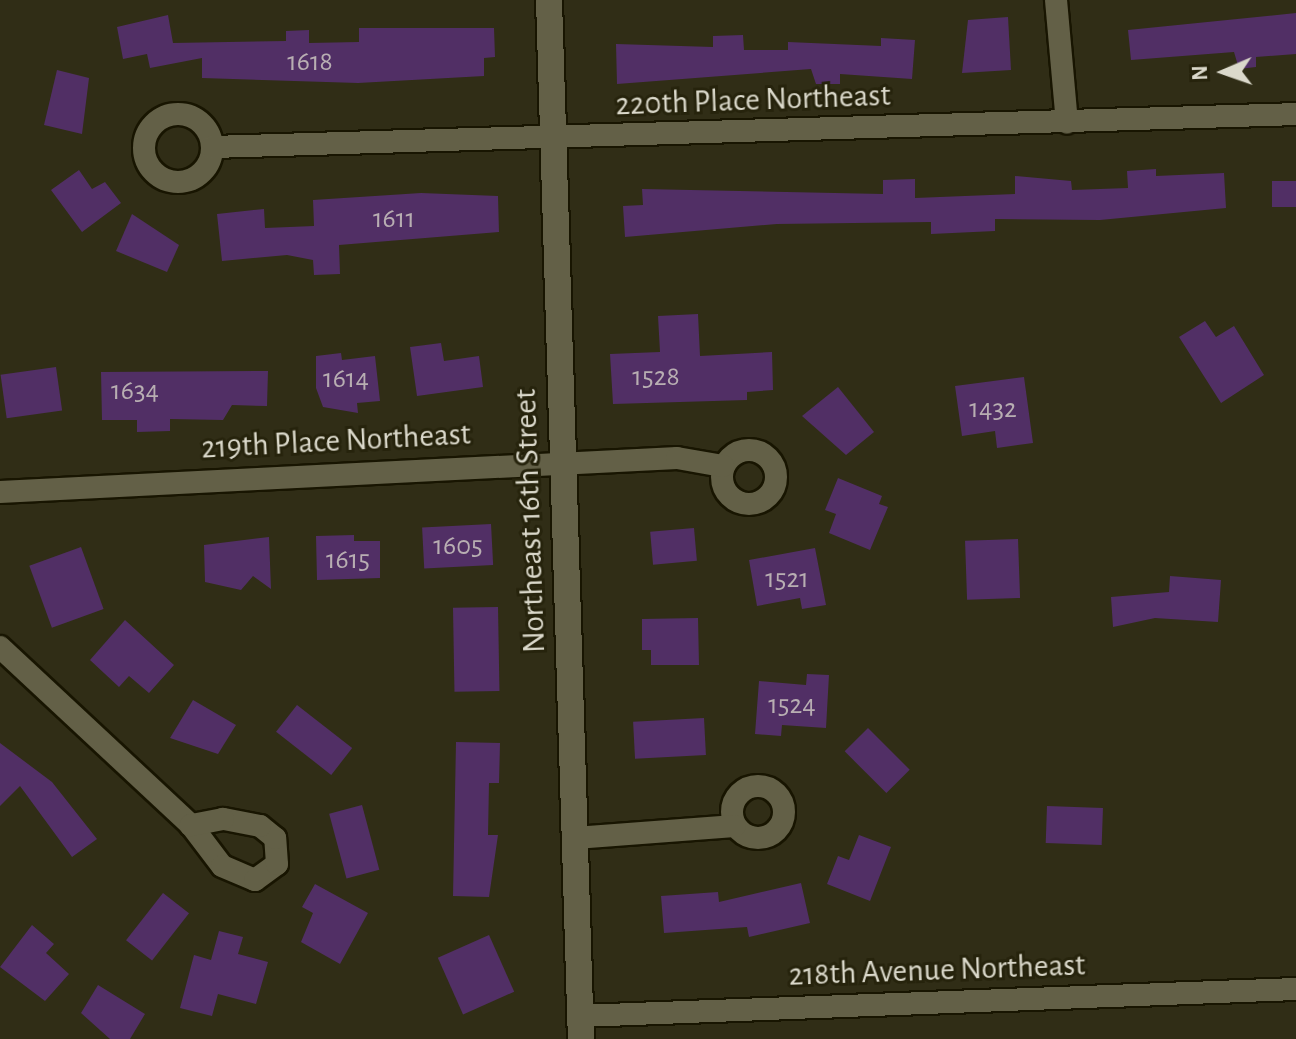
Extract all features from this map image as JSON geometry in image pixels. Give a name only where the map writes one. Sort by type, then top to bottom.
[{"type":"street","name":"Northeast 16th Street","points":[[549,0],[580,1027]]},
{"type":"street","points":[[1056,0],[1067,123]]},
{"type":"street","name":"220th Place Northeast","points":[[212,147],[1296,114]]},
{"type":"street","name":"219th Place Northeast","points":[[0,492],[677,458],[723,466]]},
{"type":"street","points":[[0,647],[191,825]]},
{"type":"street","points":[[575,838],[735,826]]},
{"type":"street","name":"218th Avenue Northeast","points":[[580,1027],[1296,989]]},
{"type":"building","points":[[1296,13],[1296,54],[1256,57],[1256,67],[1239,69],[1234,52],[1131,60],[1128,30]]},
{"type":"building","points":[[168,15],[173,43],[286,41],[286,31],[309,30],[309,43],[359,42],[359,28],[494,28],[495,57],[484,58],[484,76],[358,83],[202,78],[202,58],[150,68],[147,54],[123,59],[117,27]]},
{"type":"building","points":[[1008,17],[1011,70],[962,73],[968,20]]},
{"type":"building","points":[[743,35],[744,50],[788,50],[788,42],[881,46],[881,38],[915,40],[912,79],[840,74],[840,84],[816,84],[811,69],[617,84],[616,44],[713,47],[713,36]]},
{"type":"building","points":[[57,70],[89,78],[82,134],[44,125]]},
{"type":"building","points":[[1156,169],[1156,176],[1224,173],[1226,208],[1100,220],[995,219],[995,231],[931,234],[931,222],[777,224],[625,237],[623,206],[643,205],[642,189],[883,194],[883,180],[915,179],[915,198],[1015,194],[1015,176],[1071,181],[1072,190],[1128,188],[1127,171]]},
{"type":"building","points":[[79,170],[92,189],[105,182],[121,203],[82,232],[51,190]]},
{"type":"building","points":[[1272,181],[1296,181],[1296,207],[1272,207]]},
{"type":"building","points":[[421,193],[498,196],[499,232],[339,245],[340,274],[314,275],[313,260],[287,255],[222,261],[217,214],[264,209],[265,228],[314,226],[313,200]]},
{"type":"building","points":[[132,214],[179,245],[167,272],[116,251]]},
{"type":"building","points":[[698,314],[700,356],[772,352],[773,390],[747,392],[747,400],[613,404],[610,354],[660,352],[658,316]]},
{"type":"building","points":[[1205,321],[1216,337],[1234,326],[1264,375],[1221,403],[1179,337]]},
{"type":"building","points":[[441,343],[444,361],[479,356],[483,387],[417,396],[410,347]]},
{"type":"building","points":[[341,353],[342,360],[375,356],[380,401],[357,403],[358,413],[323,407],[316,388],[316,356]]},
{"type":"building","points":[[56,367],[62,411],[7,418],[1,375]]},
{"type":"building","points":[[268,371],[267,406],[232,405],[223,420],[170,419],[170,431],[137,432],[137,420],[102,420],[101,372]]},
{"type":"building","points":[[1024,377],[1033,443],[997,448],[995,431],[962,436],[955,386]]},
{"type":"building","points":[[838,387],[874,432],[846,455],[802,416]]},
{"type":"building","points":[[838,478],[882,496],[879,504],[888,507],[870,550],[829,533],[836,514],[825,510]]},
{"type":"building","points":[[491,524],[493,565],[424,569],[422,528]]},
{"type":"building","points":[[694,528],[697,561],[653,565],[650,532]]},
{"type":"building","points":[[354,535],[354,541],[380,541],[380,578],[317,580],[316,536]]},
{"type":"building","points":[[269,537],[271,589],[253,576],[241,590],[205,582],[204,545]]},
{"type":"building","points":[[1018,539],[1020,598],[967,600],[965,541]]},
{"type":"building","points":[[81,547],[104,609],[52,628],[29,566]]},
{"type":"building","points":[[815,548],[826,605],[802,609],[800,598],[757,606],[749,560]]},
{"type":"building","points":[[1170,576],[1221,580],[1218,622],[1155,618],[1113,627],[1111,597],[1169,592]]},
{"type":"building","points":[[498,607],[499,691],[454,692],[453,608]]},
{"type":"building","points":[[698,618],[699,665],[651,665],[651,650],[642,650],[642,619]]},
{"type":"building","points":[[125,620],[174,665],[149,693],[129,676],[119,687],[90,660]]},
{"type":"building","points":[[807,674],[829,675],[826,728],[782,725],[781,736],[755,734],[759,681],[806,685]]},
{"type":"building","points":[[193,700],[236,725],[218,754],[170,738]]},
{"type":"building","points":[[297,705],[352,748],[331,775],[276,732]]},
{"type":"building","points":[[704,718],[706,755],[635,759],[633,722]]},
{"type":"building","points":[[868,728],[910,770],[886,793],[845,751]]},
{"type":"building","points":[[456,742],[500,743],[499,783],[489,783],[488,835],[498,835],[489,897],[453,896]]},
{"type":"building","points":[[0,743],[52,782],[97,839],[72,857],[20,786],[0,806]]},
{"type":"building","points":[[362,805],[379,870],[346,879],[329,814]]},
{"type":"building","points":[[1047,806],[1103,808],[1102,845],[1046,843]]},
{"type":"building","points":[[859,835],[891,847],[870,901],[827,884],[838,856],[849,860]]},
{"type":"building","points":[[801,883],[810,923],[749,937],[747,927],[664,933],[661,896],[718,892],[719,902]]},
{"type":"building","points":[[315,884],[368,913],[340,964],[301,942],[313,913],[302,907]]},
{"type":"building","points":[[163,893],[189,913],[152,961],[126,940]]},
{"type":"building","points":[[32,925],[54,944],[46,953],[69,974],[45,1001],[0,967]]},
{"type":"building","points":[[219,931],[243,937],[238,954],[268,962],[256,1004],[218,994],[212,1016],[180,1008],[194,955],[211,960]]},
{"type":"building","points":[[489,935],[514,992],[463,1014],[438,958]]},
{"type":"building","points":[[98,985],[145,1014],[130,1039],[110,1039],[81,1013]]}]
